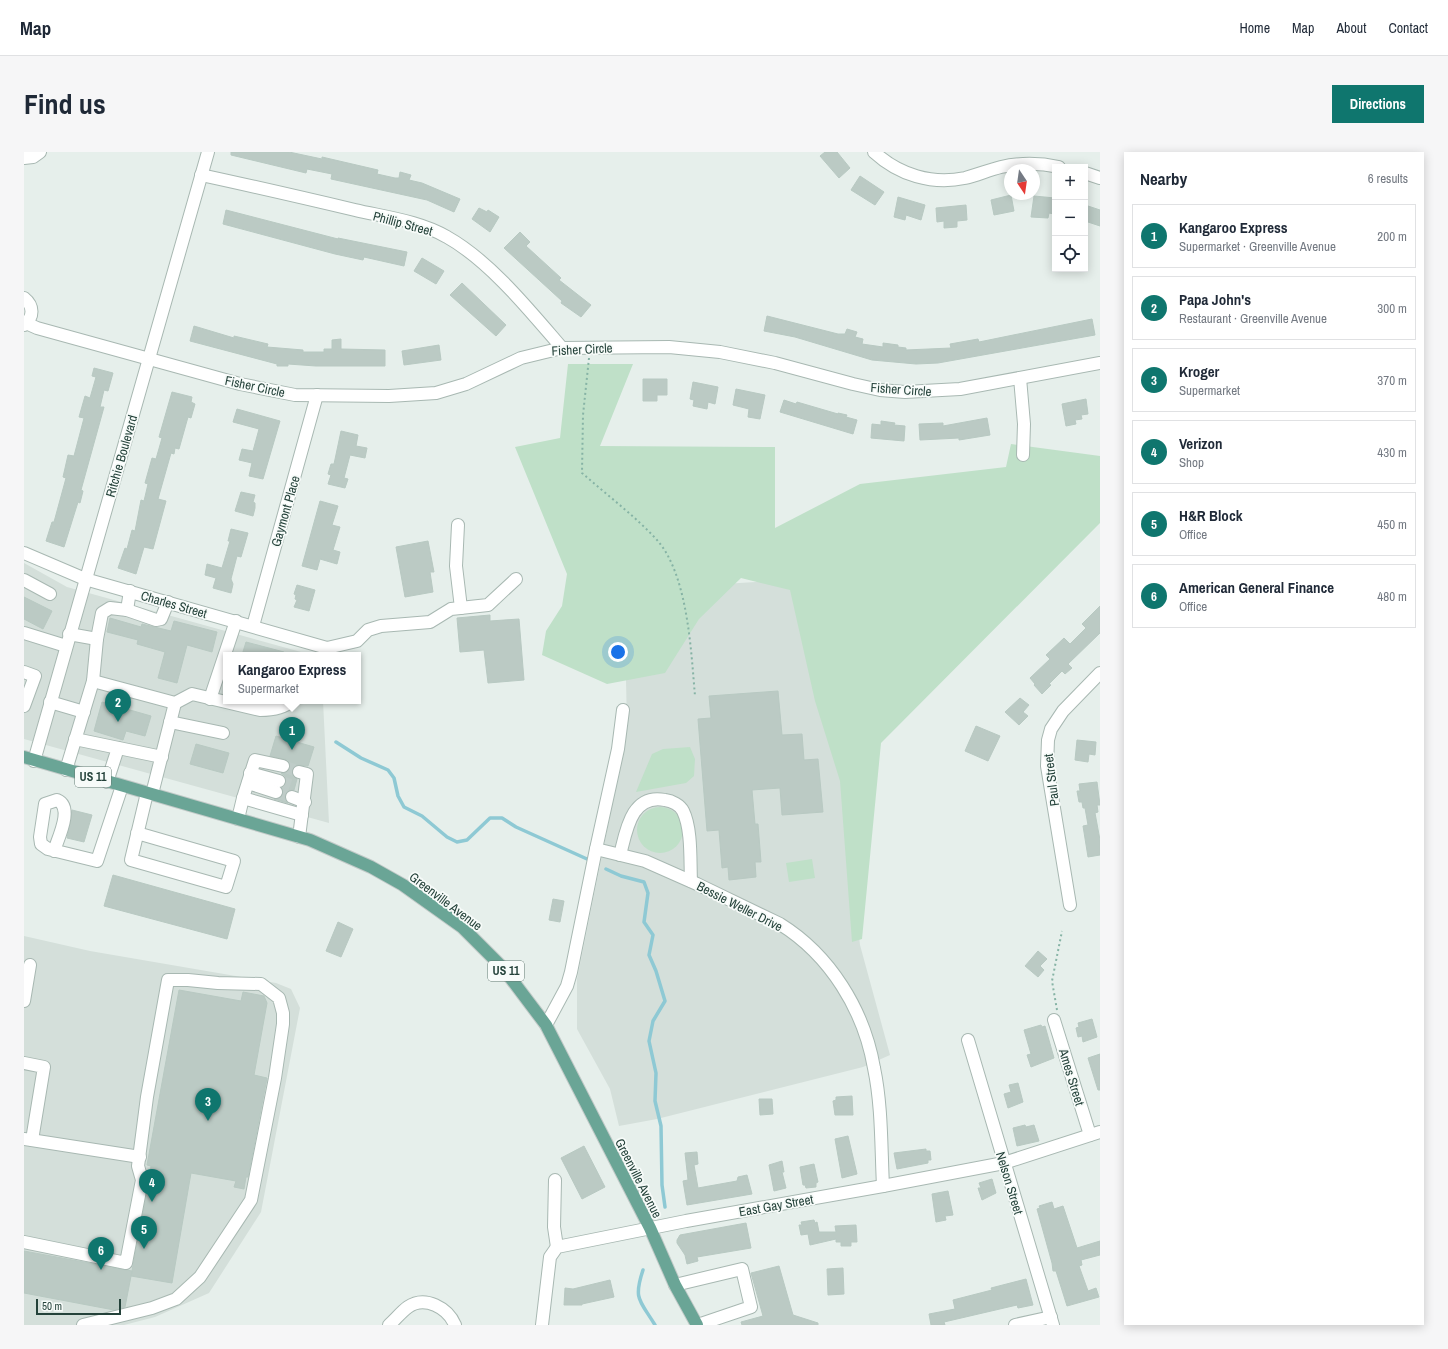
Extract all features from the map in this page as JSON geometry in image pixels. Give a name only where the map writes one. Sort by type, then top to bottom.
[{"type":"main road","name":"Greenville Avenue","points":[[29,759],[299,837],[371,867],[403,885],[462,927],[503,968],[546,1025],[650,1228],[675,1285],[698,1325]]},
{"type":"street","points":[[24,158],[33,157],[40,152]]},
{"type":"street","name":"Ritchie Boulevard","points":[[29,759],[50,702],[208,152]]},
{"type":"street","points":[[874,152],[890,165],[906,173],[922,178],[945,180],[966,178],[1014,165],[1052,167]]},
{"type":"street","name":"Phillip Street","points":[[201,175],[394,219],[435,231],[458,244],[476,258],[516,295],[562,348]]},
{"type":"street","points":[[1088,175],[1100,178]]},
{"type":"street","name":"Fisher Circle","points":[[24,298],[30,304],[31,310],[30,317],[25,324],[149,359],[267,390],[295,395],[412,395],[436,393],[466,384],[534,353],[562,348],[670,348],[740,355],[853,384],[893,391],[918,392],[954,390],[1100,363]]},
{"type":"street","points":[[1020,378],[1024,424],[1023,455]]},
{"type":"street","name":"Gaymont Place","points":[[253,626],[317,395]]},
{"type":"street","points":[[458,525],[456,566],[461,608],[488,605],[516,579]]},
{"type":"street","name":"Charles Street","points":[[24,553],[85,579],[253,626],[311,649],[327,648],[356,641],[368,630],[381,626],[430,622],[451,609],[461,608]]},
{"type":"street","points":[[24,580],[50,594]]},
{"type":"street","points":[[126,610],[130,592]]},
{"type":"street","points":[[66,770],[94,681],[97,640],[102,613],[110,608],[126,610],[156,620],[161,619],[168,602]]},
{"type":"street","points":[[226,652],[236,621]]},
{"type":"street","points":[[24,633],[68,640],[97,640]]},
{"type":"street","points":[[210,699],[223,660]]},
{"type":"street","points":[[24,672],[35,676],[24,706]]},
{"type":"street","name":"Paul Street","points":[[1070,905],[1047,766],[1048,740],[1051,729],[1059,715],[1100,673]]},
{"type":"street","points":[[94,681],[175,703],[192,694],[223,702]]},
{"type":"street","points":[[50,702],[84,712]]},
{"type":"street","points":[[138,833],[234,860],[226,887],[131,860],[138,833],[162,757],[175,703]]},
{"type":"street","points":[[233,704],[260,710],[276,709],[285,704]]},
{"type":"street","points":[[546,1025],[570,979],[618,749],[623,710]]},
{"type":"street","points":[[170,722],[223,733]]},
{"type":"street","points":[[76,739],[162,757]]},
{"type":"street","points":[[107,782],[118,748]]},
{"type":"street","points":[[238,819],[255,760],[283,766]]},
{"type":"street","points":[[299,772],[307,774],[299,794],[302,815],[299,837]]},
{"type":"street","points":[[249,778],[277,787]]},
{"type":"street","points":[[54,851],[97,861],[122,786]]},
{"type":"street","points":[[243,798],[302,815]]},
{"type":"street","points":[[620,855],[630,817],[638,808],[649,801],[660,799],[672,802],[682,809],[687,822],[691,881]]},
{"type":"street","name":"Bessie Weller Drive","points":[[596,849],[645,861],[691,881],[780,924],[791,931],[818,955],[847,995],[867,1037],[875,1069],[883,1186]]},
{"type":"street","points":[[24,1001],[30,965]]},
{"type":"street","points":[[24,1242],[126,1263],[142,1180],[138,1166],[148,1092],[168,980],[261,984],[279,998],[283,1012],[283,1024],[275,1078],[252,1200],[200,1277],[176,1299],[152,1308],[83,1325]]},
{"type":"street","name":"Ames Street","points":[[1054,1022],[1095,1134]]},
{"type":"street","name":"Nelson Street","points":[[968,1040],[1052,1321]]},
{"type":"street","points":[[24,1063],[44,1067],[28,1140],[140,1158]]},
{"type":"street","name":"East Gay Street","points":[[555,1250],[650,1228],[1004,1163],[1095,1134]]},
{"type":"street","points":[[542,1325],[546,1277],[555,1250],[555,1180]]},
{"type":"street","points":[[675,1285],[742,1269],[751,1307],[698,1325]]},
{"type":"street","points":[[390,1325],[409,1306],[425,1302],[439,1306],[452,1317],[455,1325]]},
{"type":"street","points":[[1015,1325],[1052,1321]]},
{"type":"path","points":[[590,347],[583,415],[582,473],[658,541],[678,576],[690,642],[696,696]]},
{"type":"path","points":[[1054,1022],[1057,1019],[1057,1004],[1052,981],[1062,931]]},
{"type":"shaded area","points":[[24,563],[67,587],[301,652],[223,652],[223,704],[323,704],[329,823],[24,739]]},
{"type":"shaded area","points":[[806,579],[847,785],[852,875],[860,945],[890,1055],[863,1067],[657,1119],[619,1126],[610,1089],[577,1029],[577,979],[627,725],[624,590]]},
{"type":"shaded area","points":[[24,936],[90,951],[276,983],[291,989],[300,1008],[261,1212],[209,1293],[155,1317],[124,1325],[24,1325]]},
{"type":"green space","points":[[568,364],[633,364],[600,446],[775,447],[775,528],[860,484],[1006,467],[1011,444],[1100,456],[1100,523],[881,743],[862,939],[852,942],[840,781],[815,701],[790,590],[741,578],[699,619],[665,673],[607,684],[542,655],[546,631],[562,606],[567,574],[515,447],[560,438]]},
{"type":"green space","points":[[690,747],[695,759],[694,776],[686,783],[636,792],[652,754],[663,749]]},
{"type":"green space","points":[[655,807],[665,807],[673,811],[679,817],[683,825],[683,835],[679,843],[673,849],[665,853],[655,853],[647,849],[641,843],[637,835],[637,825],[641,817],[647,811]]},
{"type":"green space","points":[[812,859],[815,878],[789,882],[786,863]]},
{"type":"building","points":[[231,152],[289,152],[322,159],[322,157],[378,170],[377,174],[395,178],[399,178],[400,172],[411,175],[409,180],[422,183],[460,199],[454,212],[427,200],[331,179],[332,174],[307,169],[306,173],[231,155]]},
{"type":"building","points":[[825,152],[837,152],[850,168],[839,178],[820,156]]},
{"type":"building","points":[[860,176],[884,192],[875,205],[851,190]]},
{"type":"building","points":[[898,197],[925,205],[921,220],[906,215],[905,220],[894,217]]},
{"type":"building","points":[[1004,197],[1004,200],[1012,200],[1014,211],[994,215],[991,200]]},
{"type":"building","points":[[1040,197],[1052,198],[1052,214],[1049,213],[1048,218],[1031,217],[1033,200],[1040,200]]},
{"type":"building","points":[[966,205],[967,220],[957,221],[957,227],[944,228],[944,221],[937,222],[936,208]]},
{"type":"building","points":[[1088,206],[1100,210],[1100,226],[1088,222]]},
{"type":"building","points":[[479,208],[487,212],[488,210],[499,217],[490,232],[472,219]]},
{"type":"building","points":[[226,210],[338,239],[407,252],[404,266],[364,257],[363,260],[335,254],[223,224]]},
{"type":"building","points":[[520,232],[530,242],[526,246],[561,278],[559,280],[591,305],[581,317],[561,303],[562,301],[504,248]]},
{"type":"building","points":[[422,258],[444,271],[436,284],[414,271]]},
{"type":"building","points":[[462,283],[506,325],[496,336],[450,295]]},
{"type":"building","points":[[767,316],[838,334],[845,334],[847,329],[857,332],[855,337],[863,339],[862,344],[883,347],[883,343],[898,345],[898,347],[906,348],[906,350],[951,348],[950,344],[978,339],[979,342],[1092,319],[1095,335],[938,363],[916,364],[872,360],[795,337],[764,331]]},
{"type":"building","points":[[194,326],[234,338],[234,336],[268,344],[267,347],[303,350],[303,352],[324,352],[324,349],[332,349],[332,340],[341,339],[341,349],[385,350],[385,366],[316,366],[288,364],[288,366],[277,366],[277,364],[190,341]]},
{"type":"building","points":[[439,345],[441,360],[404,365],[402,351]]},
{"type":"building","points":[[94,368],[113,373],[108,391],[104,390],[100,407],[104,407],[81,490],[83,491],[80,503],[78,502],[64,547],[46,541],[52,522],[54,522],[66,478],[63,477],[68,455],[74,456],[84,418],[79,417],[85,396],[90,398],[96,377],[92,376]]},
{"type":"building","points":[[643,379],[667,379],[667,395],[657,395],[657,401],[643,401]]},
{"type":"building","points":[[693,382],[718,387],[715,404],[708,402],[707,409],[693,406],[694,400],[690,399]]},
{"type":"building","points":[[736,389],[765,395],[760,419],[748,417],[749,409],[733,405]]},
{"type":"building","points":[[172,392],[192,397],[191,402],[195,404],[191,418],[188,417],[179,449],[175,448],[174,454],[171,453],[158,499],[166,501],[153,549],[144,547],[136,574],[118,568],[125,548],[127,549],[132,530],[135,531],[141,500],[144,501],[148,484],[145,483],[152,458],[156,459],[162,438],[159,437]]},
{"type":"building","points":[[1086,399],[1088,414],[1081,415],[1082,419],[1075,420],[1076,424],[1066,426],[1062,404]]},
{"type":"building","points":[[784,400],[847,415],[846,417],[857,420],[853,434],[780,412]]},
{"type":"building","points":[[237,409],[280,421],[263,479],[249,476],[252,463],[239,460],[242,449],[253,451],[259,429],[233,422]]},
{"type":"building","points":[[987,418],[990,435],[959,440],[959,438],[920,440],[919,424],[943,423],[943,426]]},
{"type":"building","points":[[881,421],[895,423],[894,425],[905,426],[904,441],[871,438],[872,424],[881,425]]},
{"type":"building","points":[[341,431],[358,435],[356,446],[367,448],[365,458],[350,455],[344,478],[348,479],[345,488],[328,484],[331,475],[328,474],[331,464],[334,464]]},
{"type":"building","points":[[241,492],[255,495],[253,502],[255,503],[255,508],[253,516],[235,511]]},
{"type":"building","points":[[320,501],[338,506],[332,525],[340,527],[333,550],[340,552],[337,564],[320,559],[317,570],[302,566]]},
{"type":"building","points":[[231,529],[248,533],[241,557],[237,556],[231,579],[233,584],[231,593],[213,588],[216,578],[205,575],[207,564],[222,568],[230,541],[228,541]]},
{"type":"building","points":[[428,541],[434,572],[430,572],[433,592],[405,597],[396,547]]},
{"type":"building","points":[[297,585],[315,590],[309,611],[294,607],[297,600],[295,599],[296,595],[294,594]]},
{"type":"building","points":[[24,597],[52,611],[43,629],[24,619]]},
{"type":"building","points":[[1100,606],[1100,633],[1068,664],[1072,668],[1065,674],[1062,671],[1049,684],[1051,685],[1042,694],[1030,678],[1050,659],[1046,655],[1064,638],[1070,644],[1086,628],[1082,624]]},
{"type":"building","points":[[490,615],[490,621],[519,619],[524,680],[488,683],[484,650],[460,652],[457,618]]},
{"type":"building","points":[[110,618],[141,627],[142,624],[171,631],[174,621],[217,632],[212,652],[187,645],[177,683],[158,678],[165,652],[137,644],[138,640],[107,632]]},
{"type":"building","points":[[246,642],[284,652],[243,652]]},
{"type":"building","points":[[778,691],[782,735],[802,734],[804,760],[818,759],[823,812],[782,815],[780,788],[752,790],[755,824],[758,824],[761,862],[755,862],[756,877],[729,880],[728,867],[722,868],[719,830],[707,831],[698,719],[711,718],[709,696]]},
{"type":"building","points":[[1020,698],[1029,705],[1023,712],[1028,716],[1019,725],[1005,712]]},
{"type":"building","points":[[102,702],[151,716],[145,736],[126,731],[123,740],[94,731]]},
{"type":"building","points":[[976,726],[1000,736],[988,761],[965,751]]},
{"type":"building","points":[[276,736],[314,747],[308,766],[297,765],[292,770],[292,774],[297,779],[294,790],[288,791],[285,795],[285,799],[288,803],[274,799],[281,797],[283,794],[282,788],[286,783],[285,776],[281,773],[286,773],[290,767],[288,760],[270,756]]},
{"type":"building","points":[[1077,740],[1096,742],[1095,755],[1089,754],[1088,762],[1075,760]]},
{"type":"building","points":[[196,744],[229,753],[223,773],[190,764]]},
{"type":"building","points":[[1097,782],[1100,805],[1097,805],[1098,812],[1095,813],[1100,840],[1100,855],[1088,857],[1083,826],[1088,825],[1085,808],[1083,808],[1082,802],[1079,802],[1077,791],[1080,791],[1079,784]]},
{"type":"building","points":[[72,810],[92,815],[84,842],[67,838]]},
{"type":"building","points":[[113,875],[235,909],[227,939],[104,906]]},
{"type":"building","points":[[553,899],[564,901],[560,922],[549,920]]},
{"type":"building","points":[[338,922],[353,929],[341,957],[326,951]]},
{"type":"building","points":[[1038,951],[1047,959],[1040,966],[1044,970],[1038,977],[1025,966]]},
{"type":"building","points":[[179,990],[241,1001],[243,992],[264,996],[267,1003],[254,1075],[267,1078],[248,1177],[246,1177],[244,1189],[234,1187],[236,1181],[191,1173],[172,1283],[131,1276],[149,1181],[151,1166],[147,1165]]},
{"type":"building","points":[[1092,1019],[1097,1037],[1083,1042],[1082,1036],[1078,1037],[1076,1028],[1079,1027],[1078,1023]]},
{"type":"building","points":[[1041,1025],[1042,1027],[1045,1026],[1054,1058],[1031,1067],[1027,1055],[1031,1054],[1024,1030]]},
{"type":"building","points":[[1100,1054],[1100,1090],[1098,1090],[1088,1058]]},
{"type":"building","points":[[1018,1083],[1023,1102],[1008,1108],[1004,1094],[1011,1092],[1009,1085]]},
{"type":"building","points":[[852,1096],[853,1115],[835,1115],[833,1101],[836,1100],[836,1097]]},
{"type":"building","points":[[759,1099],[772,1099],[773,1114],[760,1115]]},
{"type":"building","points":[[1025,1125],[1026,1127],[1034,1125],[1039,1141],[1017,1146],[1013,1128]]},
{"type":"building","points":[[848,1136],[857,1174],[842,1178],[835,1139]]},
{"type":"building","points":[[584,1146],[605,1187],[582,1199],[561,1158]]},
{"type":"building","points":[[926,1149],[926,1151],[930,1151],[931,1160],[928,1160],[928,1163],[897,1169],[894,1153]]},
{"type":"building","points":[[697,1152],[698,1164],[694,1165],[698,1188],[737,1181],[738,1177],[747,1175],[752,1194],[687,1205],[683,1181],[688,1180],[685,1153]]},
{"type":"building","points":[[782,1161],[784,1172],[782,1172],[786,1188],[774,1191],[769,1165]]},
{"type":"building","points":[[814,1164],[818,1182],[816,1183],[816,1187],[806,1188],[805,1185],[803,1185],[800,1167]]},
{"type":"building","points":[[992,1179],[996,1193],[982,1200],[978,1188],[981,1188],[979,1183]]},
{"type":"building","points":[[948,1191],[953,1215],[945,1216],[946,1220],[936,1222],[932,1194]]},
{"type":"building","points":[[1052,1202],[1054,1209],[1063,1206],[1077,1248],[1100,1241],[1100,1255],[1081,1260],[1082,1265],[1079,1266],[1088,1291],[1096,1288],[1099,1297],[1067,1306],[1056,1271],[1053,1271],[1037,1209],[1040,1208],[1039,1206]]},
{"type":"building","points":[[814,1220],[815,1223],[817,1222],[819,1232],[836,1232],[835,1226],[856,1225],[857,1242],[851,1242],[851,1246],[841,1246],[841,1242],[836,1242],[836,1239],[810,1245],[808,1234],[801,1235],[799,1225],[802,1225],[801,1222]]},
{"type":"building","points":[[746,1223],[751,1248],[697,1257],[698,1261],[687,1264],[685,1255],[677,1243],[680,1235]]},
{"type":"building","points":[[24,1251],[132,1271],[125,1307],[114,1310],[24,1293]]},
{"type":"building","points":[[779,1266],[793,1315],[818,1323],[818,1325],[742,1325],[741,1322],[763,1316],[751,1273]]},
{"type":"building","points":[[843,1268],[844,1294],[828,1295],[827,1269]]},
{"type":"building","points":[[1026,1279],[1033,1305],[1018,1308],[1017,1305],[944,1322],[945,1325],[931,1325],[929,1314],[955,1309],[953,1300]]},
{"type":"building","points":[[610,1280],[614,1297],[582,1305],[564,1305],[565,1288],[573,1289]]},
{"type":"waterway","points":[[336,742],[361,758],[388,770],[394,778],[398,796],[404,807],[422,816],[447,837],[457,842],[467,840],[490,818],[502,818],[516,827],[587,859]]},
{"type":"waterway","points":[[606,869],[621,876],[644,882],[648,893],[644,922],[653,935],[649,955],[656,971],[665,1001],[653,1021],[649,1041],[656,1073],[655,1101],[661,1126],[662,1185],[665,1207]]},
{"type":"waterway","points":[[643,1270],[638,1294],[642,1305],[655,1325]]},
{"type":"tunnel","points":[[283,766],[299,772]]},
{"type":"tunnel","points":[[279,781],[295,787]]},
{"type":"tunnel","points":[[276,792],[292,797]]},
{"type":"place","name":"Papa John's","points":[[118,722]]},
{"type":"place","name":"Kangaroo Express","points":[[292,750]]},
{"type":"place","name":"Kroger","points":[[208,1121]]},
{"type":"place","name":"Verizon","points":[[152,1202]]},
{"type":"place","name":"H&R Block","points":[[144,1249]]},
{"type":"place","name":"American General Finance","points":[[101,1270]]}]
